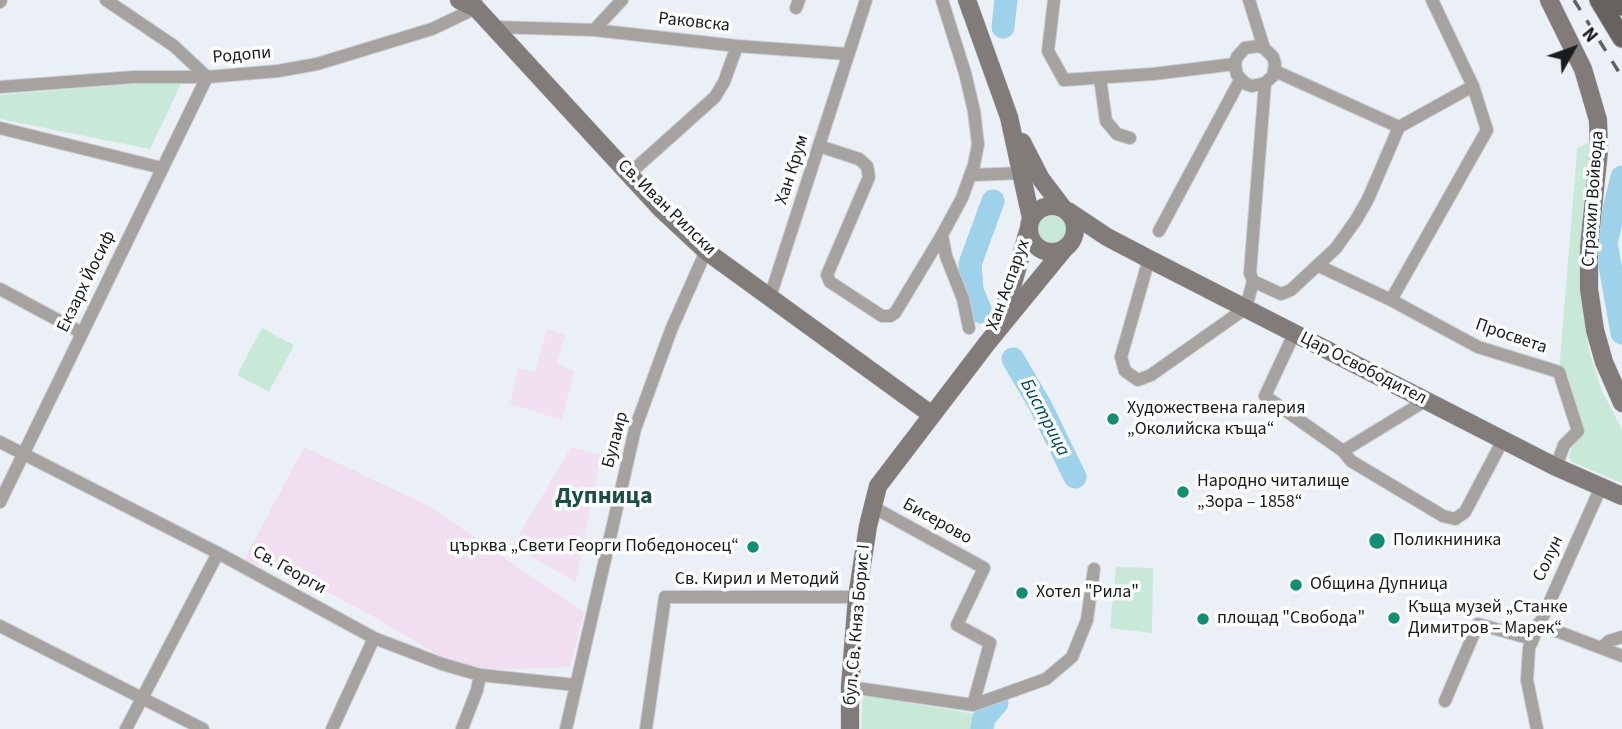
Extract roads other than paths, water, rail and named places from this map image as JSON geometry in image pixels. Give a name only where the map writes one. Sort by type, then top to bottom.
[{"type":"main road","points":[[1599,0],[1622,38]]},
{"type":"main road","points":[[1619,0],[1622,6]]},
{"type":"street","points":[[106,0],[174,46],[207,77]]},
{"type":"street","name":"Св. Иван Рилски","points":[[458,0],[477,4],[629,174],[706,251],[932,415]]},
{"type":"street","points":[[594,30],[622,0]]},
{"type":"street","name":"Хан Крум","points":[[770,297],[866,0]]},
{"type":"street","points":[[819,146],[859,159],[867,166],[869,177],[827,275],[830,282],[882,316],[890,317],[895,313],[976,175],[977,127],[965,73],[942,0]]},
{"type":"street","name":"Хан Аспарух","points":[[967,0],[1009,117],[1041,179],[1065,210]]},
{"type":"street","points":[[1249,0],[1264,48]]},
{"type":"street","points":[[1391,300],[1487,130],[1473,86],[1432,0]]},
{"type":"street","name":"Страхил Войвода","points":[[1549,0],[1583,69],[1598,120],[1600,150],[1589,247],[1589,289],[1595,330],[1604,362],[1622,402]]},
{"type":"street","points":[[1057,1],[1048,51],[1064,80],[1153,74],[1235,64]]},
{"type":"street","name":"Родопи","points":[[0,87],[134,77],[207,77],[278,71],[317,64],[432,29],[477,4]]},
{"type":"street","name":"Раковска","points":[[495,27],[594,30],[737,46],[847,54]]},
{"type":"street","points":[[629,174],[715,97],[724,82],[737,46]]},
{"type":"street","points":[[1265,83],[1252,86],[1240,80],[1237,75],[1237,57],[1245,48],[1264,48],[1273,57],[1275,71],[1265,83],[1250,273],[1253,281],[1261,287],[1281,294],[1286,293],[1336,248],[1368,199],[1399,127],[1473,86]]},
{"type":"street","points":[[1275,71],[1399,127]]},
{"type":"street","name":"Екзарх Йосиф","points":[[0,502],[207,77]]},
{"type":"street","points":[[1100,78],[1106,121],[1117,134],[1130,138]]},
{"type":"street","points":[[1159,231],[1240,80]]},
{"type":"street","name":"Хан Аспарух","points":[[988,342],[1011,290],[1030,223],[1014,173],[1009,117]]},
{"type":"street","points":[[0,128],[162,168]]},
{"type":"street","points":[[976,175],[1014,173]]},
{"type":"street","points":[[1069,245],[1076,226],[1065,210],[1054,205],[1037,211],[1030,223],[1033,243],[1041,249],[1056,252],[1069,245],[1107,237]]},
{"type":"street","name":"Цар Освободител","points":[[1065,210],[1107,237],[1294,334],[1556,467],[1622,496]]},
{"type":"street","points":[[942,235],[946,256],[963,299],[969,328]]},
{"type":"street","name":"Хан Аспарух","points":[[932,415],[988,342],[1069,245]]},
{"type":"street","name":"Булаир","points":[[565,729],[635,429],[671,330],[706,251]]},
{"type":"street","points":[[1149,259],[1121,357],[1125,371],[1138,380],[1151,374],[1246,308],[1253,281]]},
{"type":"street","name":"Просвета","points":[[1319,265],[1478,347],[1559,372],[1578,431],[1564,445],[1556,467]]},
{"type":"street","points":[[0,289],[82,333]]},
{"type":"street","points":[[1294,334],[1265,396],[1343,451],[1351,461],[1443,516],[1455,519],[1465,512],[1503,440]]},
{"type":"street","points":[[1343,451],[1425,401]]},
{"type":"street","name":"бул. Св. Княз Борис I","points":[[850,729],[850,687],[857,597],[878,486],[932,415]]},
{"type":"street","name":"Св. Георги","points":[[0,442],[218,552],[374,638],[442,664],[480,675],[576,685]]},
{"type":"street","name":"Солун","points":[[1537,729],[1527,680],[1532,639],[1601,487]]},
{"type":"street","name":"Бисерово","points":[[873,507],[984,568],[957,625],[990,643],[973,705]]},
{"type":"street","points":[[126,729],[218,552]]},
{"type":"street","points":[[850,687],[973,705],[1046,679],[1072,657],[1087,620],[1094,569]]},
{"type":"street","name":"Св. Кирил и Методий","points":[[646,729],[665,597],[857,597]]},
{"type":"street","points":[[1445,701],[1478,624],[1532,639]]},
{"type":"street","points":[[1538,624],[1622,656]]},
{"type":"street","points":[[0,626],[203,729]]},
{"type":"street","points":[[1601,648],[1609,641],[1622,637]]},
{"type":"street","points":[[332,729],[374,638]]},
{"type":"street","points":[[462,729],[480,675]]},
{"type":"waterway","name":"Бистрица","points":[[1003,27],[1006,0]]},
{"type":"waterway","points":[[1622,177],[1606,243],[1622,333]]},
{"type":"waterway","name":"Бистрица","points":[[981,312],[972,290],[970,264],[993,201]]},
{"type":"waterway","name":"Бистрица","points":[[1013,359],[1040,405],[1075,477]]},
{"type":"waterway","name":"Бистрица","points":[[982,729],[984,718],[997,703]]},
{"type":"railway","points":[[1574,0],[1622,77]]},
{"type":"place","name":"Художествена галерия „Околийска къща“","points":[[1113,419]]},
{"type":"place","name":"Народно читалище „Зора – 1858“","points":[[1183,492]]},
{"type":"place","name":"Поликниника","points":[[1377,541]]},
{"type":"place","name":"църква „Свети Георги Победоносец“","points":[[753,547]]},
{"type":"place","name":"Община Дупница","points":[[1296,585]]},
{"type":"place","name":"Хотел \"Рила\"","points":[[1022,593]]},
{"type":"place","name":"Къща музей „Станке Димитров – Марек“","points":[[1394,618]]},
{"type":"place","name":"площад \"Свобода\"","points":[[1203,619]]},
{"type":"district","name":"Дупница","points":[[604,498]]}]
